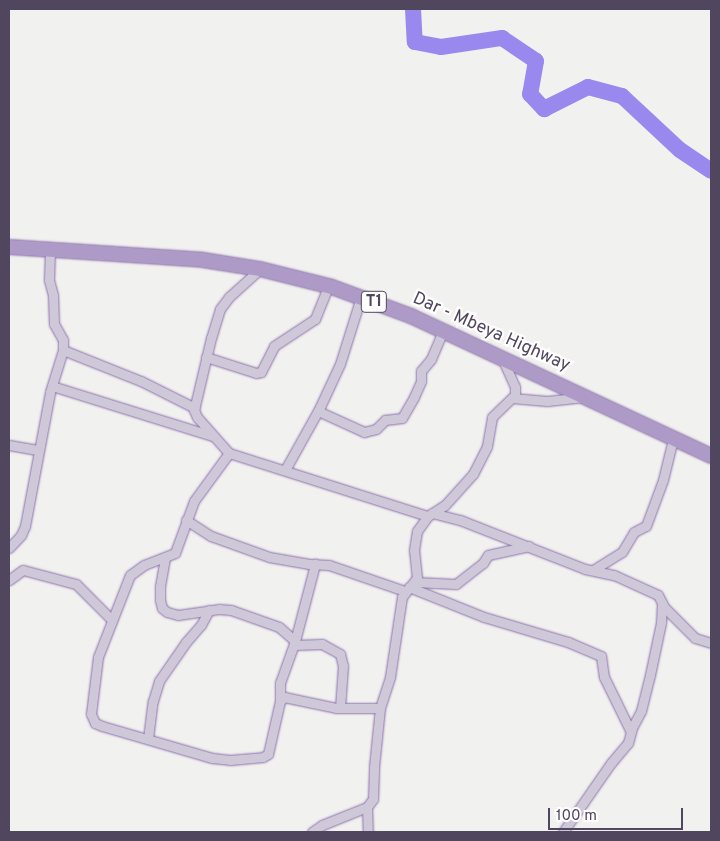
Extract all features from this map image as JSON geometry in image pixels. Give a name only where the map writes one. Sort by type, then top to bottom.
[{"type":"highway","name":"Dar - Mbeya Highway","points":[[9,246],[203,260],[260,269],[328,286],[443,331],[711,456]]},
{"type":"street","points":[[9,548],[21,535],[25,526],[38,450],[52,386],[63,350],[63,340],[54,324],[53,295],[49,280],[50,249]]},
{"type":"street","points":[[260,269],[222,304],[206,357],[195,408],[197,417],[216,436],[229,453],[430,515],[460,520],[593,570],[614,575],[658,595],[662,605],[695,638],[711,643]]},
{"type":"street","points":[[206,357],[256,373],[261,372],[274,346],[315,319],[328,286]]},
{"type":"street","points":[[285,470],[318,411],[340,364],[360,297]]},
{"type":"street","points":[[318,411],[364,432],[376,429],[385,420],[402,418],[421,381],[421,371],[431,359],[443,331]]},
{"type":"street","points":[[63,350],[141,381],[195,408]]},
{"type":"street","points":[[312,832],[322,825],[366,807],[371,803],[374,794],[374,766],[380,708],[390,678],[402,600],[417,576],[414,544],[417,529],[430,515],[445,505],[473,474],[487,446],[492,417],[516,394],[515,387],[503,360]]},
{"type":"street","points":[[52,386],[216,436]]},
{"type":"street","points":[[512,398],[547,401],[586,397]]},
{"type":"street","points":[[593,570],[622,552],[634,532],[646,526],[651,518],[673,439]]},
{"type":"street","points":[[9,445],[38,450]]},
{"type":"street","points":[[229,453],[197,496],[186,520],[175,553],[144,565],[131,573],[98,657],[91,714],[95,722],[102,726],[221,760],[263,757],[269,752],[280,701],[280,683],[294,643],[315,564]]},
{"type":"street","points":[[186,520],[210,536],[268,556],[343,569],[410,587],[484,617],[568,642],[601,656],[603,674],[631,732]]},
{"type":"street","points":[[410,587],[456,584],[483,563],[488,555],[529,546]]},
{"type":"street","points":[[165,558],[160,587],[162,608],[178,615],[224,609],[240,612],[279,627],[294,643],[322,644],[340,654],[343,666],[340,708]]},
{"type":"street","points":[[10,576],[19,571],[26,570],[76,584],[112,620]]},
{"type":"street","points":[[564,832],[611,763],[628,744],[631,732],[641,711],[650,675],[661,623],[662,605]]},
{"type":"street","points":[[148,739],[153,701],[159,681],[186,642],[202,625],[209,610]]},
{"type":"street","points":[[280,701],[286,698],[340,708],[380,708]]},
{"type":"street","points":[[366,807],[368,832]]},
{"type":"waterway","points":[[413,9],[415,42],[441,47],[502,38],[536,61],[530,94],[544,109],[588,87],[622,96],[680,150],[711,171]]}]
